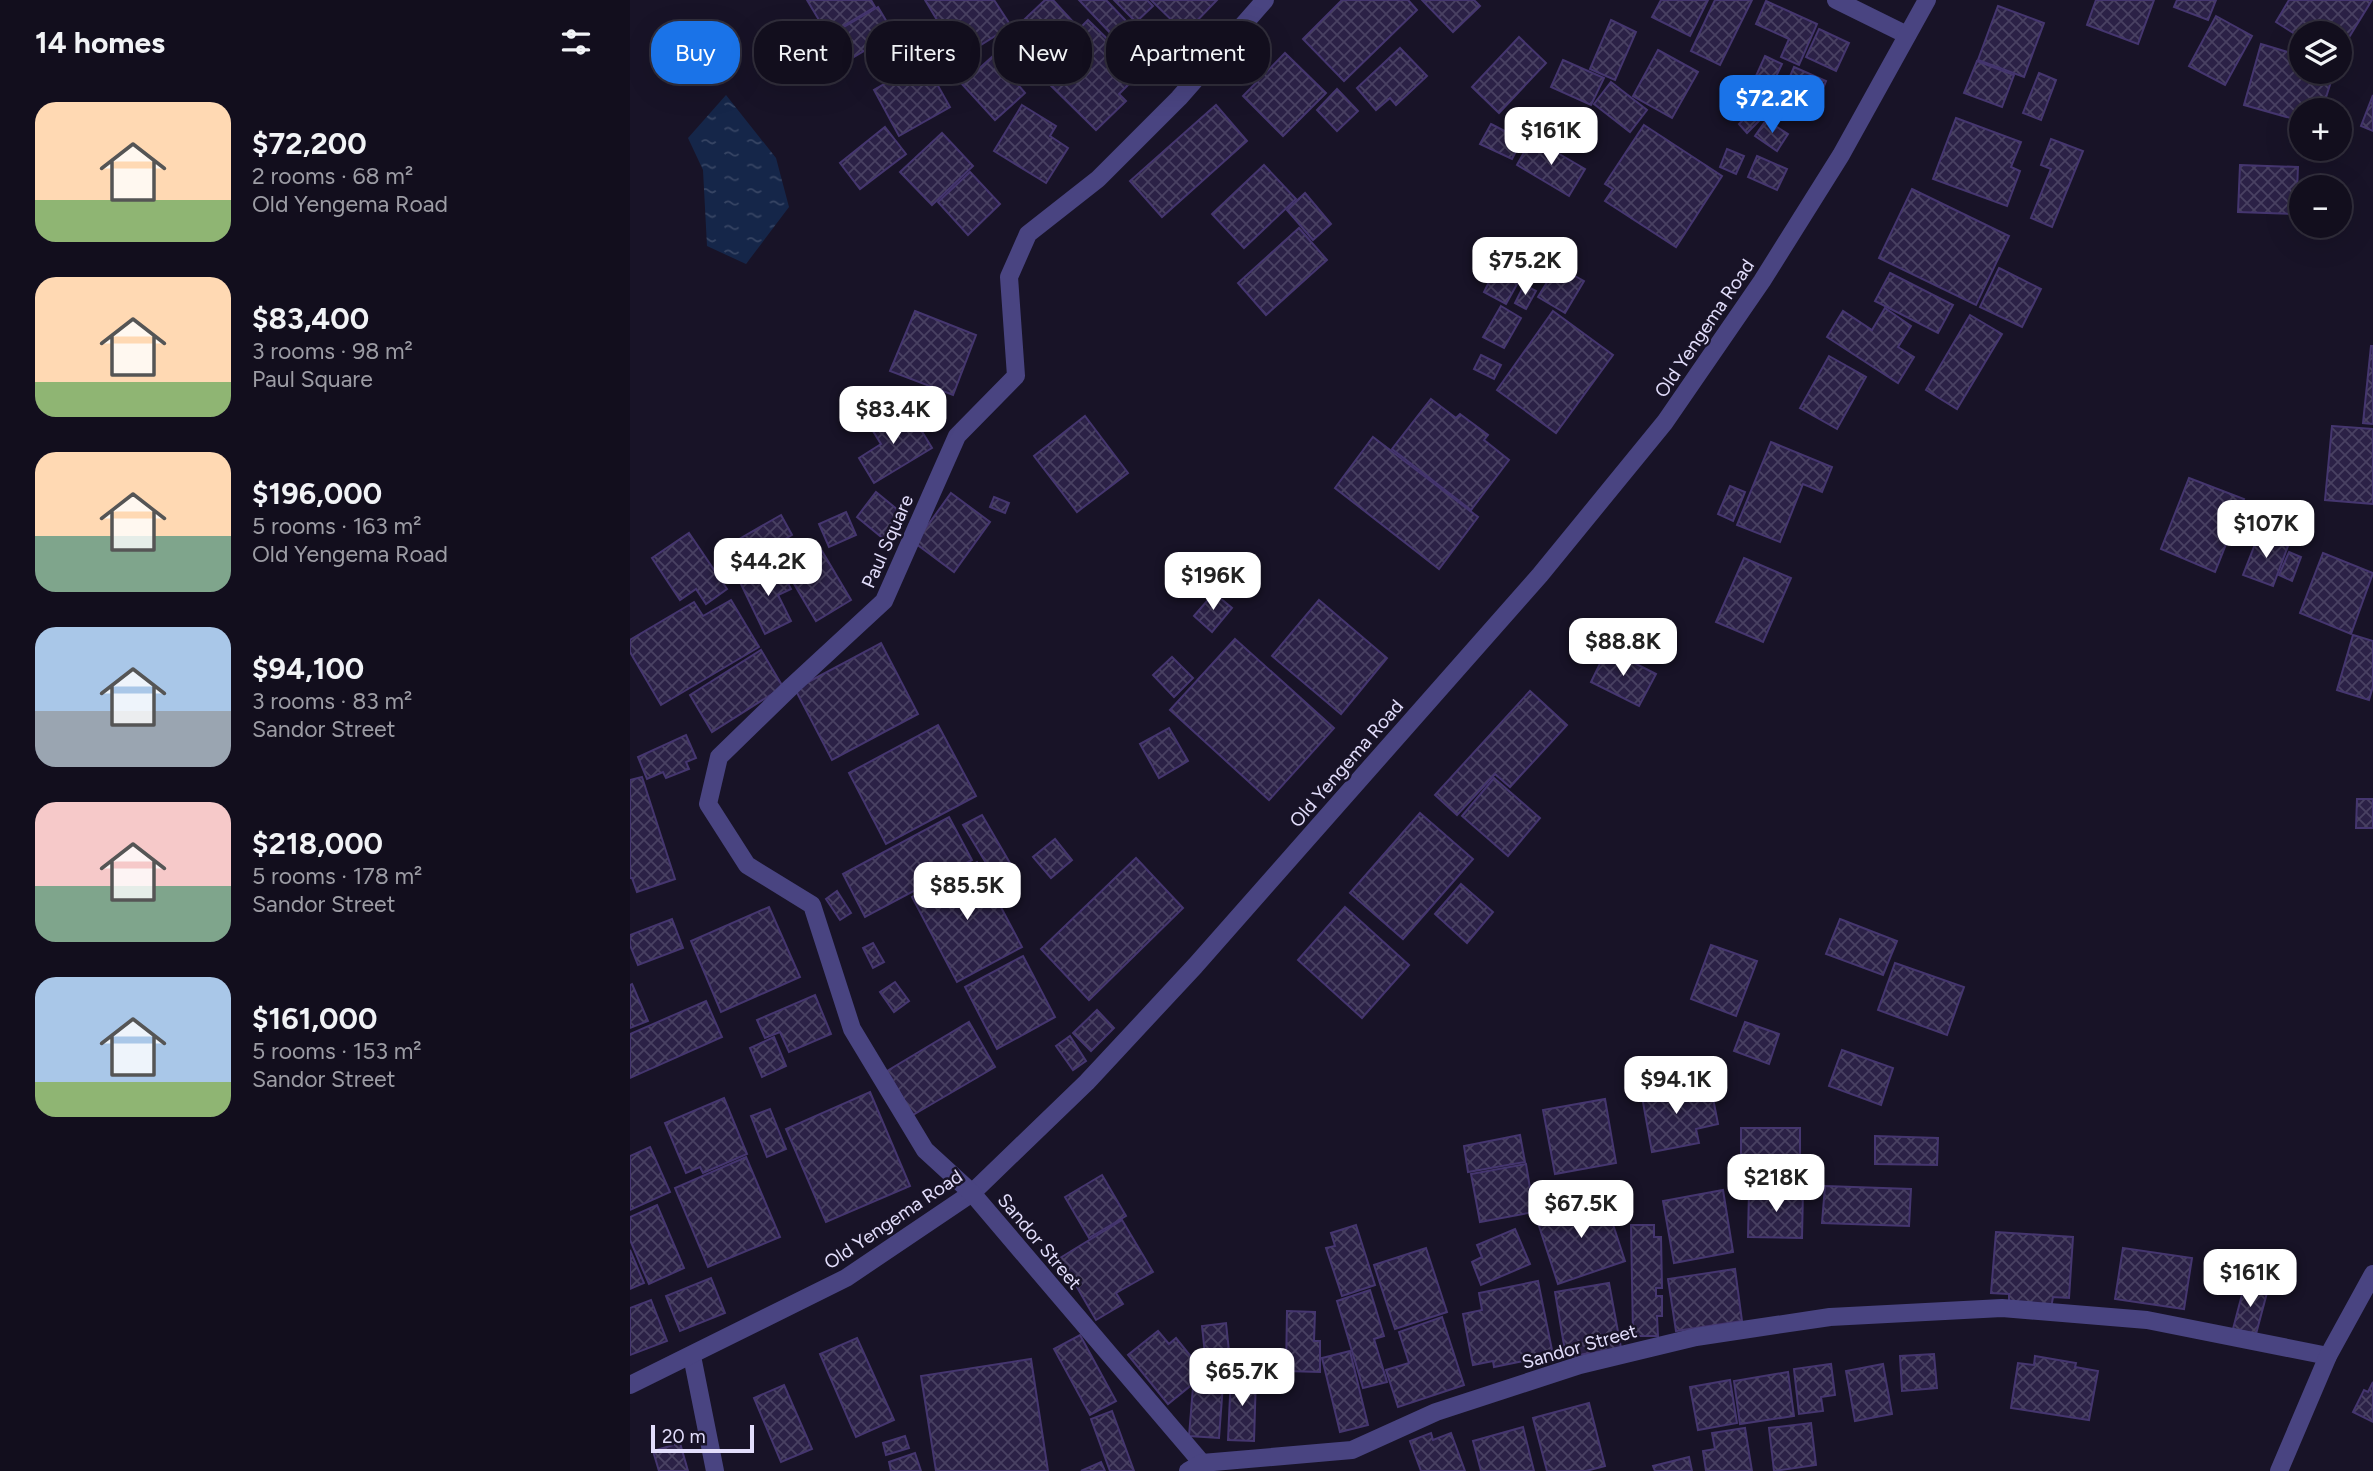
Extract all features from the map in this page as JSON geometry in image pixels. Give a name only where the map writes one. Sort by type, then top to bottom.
[{"type":"street","name":"Paul Square","points":[[972,1193],[925,1150],[852,1028],[811,905],[747,865],[708,804],[719,757],[792,685],[884,601],[957,436],[1016,376],[1009,277],[1028,234],[1098,179],[1179,98],[1265,0]]},
{"type":"street","points":[[1836,0],[1908,35]]},
{"type":"street","name":"Old Yengema Road","points":[[630,1385],[846,1278],[972,1193],[1087,1082],[1195,966],[1540,575],[1665,422],[1762,281],[1819,189],[1927,0]]},
{"type":"street","name":"Sandor Street","points":[[972,1193],[1195,1467],[1352,1450],[1436,1412],[1580,1365],[1696,1337],[1830,1317],[2002,1308],[2147,1320],[2328,1356]]},
{"type":"street","points":[[2279,1471],[2328,1356],[2373,1274]]},
{"type":"street","points":[[692,1356],[715,1471]]},
{"type":"water","points":[[726,95],[776,158],[789,207],[746,264],[707,246],[703,170],[688,138]]},
{"type":"building","points":[[807,0],[871,0],[875,7],[852,21],[820,21]]},
{"type":"building","points":[[925,0],[994,0],[1008,21],[994,21],[994,37],[980,45],[980,21],[938,21]]},
{"type":"building","points":[[1045,0],[1053,0],[1072,21],[1023,21]]},
{"type":"building","points":[[1079,0],[1106,0],[1126,21],[1106,21],[1106,29]]},
{"type":"building","points":[[1114,0],[1147,0],[1153,6],[1135,21]]},
{"type":"building","points":[[1151,0],[1217,0],[1197,21],[1173,21]]},
{"type":"building","points":[[1342,0],[1408,0],[1417,10],[1344,81],[1303,39]]},
{"type":"building","points":[[1422,0],[1474,0],[1480,6],[1453,32]]},
{"type":"building","points":[[1661,0],[1708,0],[1690,36],[1652,17]]},
{"type":"building","points":[[1715,0],[1752,0],[1720,65],[1691,51]]},
{"type":"building","points":[[2096,0],[2154,0],[2138,44],[2087,25]]},
{"type":"building","points":[[2177,0],[2216,0],[2208,20],[2174,7]]},
{"type":"building","points":[[2289,0],[2372,0],[2352,32],[2352,21],[2289,21],[2289,30],[2276,22]]},
{"type":"building","points":[[1766,1],[1817,24],[1799,65],[1781,57],[1789,39],[1756,24]]},
{"type":"building","points":[[1998,6],[2044,23],[2024,77],[1978,60]]},
{"type":"building","points":[[878,7],[886,21],[866,21],[866,50],[852,58],[852,22]]},
{"type":"building","points":[[2216,16],[2252,36],[2225,85],[2189,66]]},
{"type":"building","points":[[1611,20],[1636,32],[1615,80],[1590,69]]},
{"type":"building","points":[[1092,24],[1106,38],[1106,84],[1129,84],[1119,94],[1126,101],[1096,130],[1049,84],[1092,84]]},
{"type":"building","points":[[1819,29],[1849,43],[1836,71],[1806,57]]},
{"type":"building","points":[[1519,37],[1546,63],[1499,113],[1472,87]]},
{"type":"building","points":[[2261,44],[2289,52],[2289,84],[2330,84],[2326,98],[2289,98],[2289,118],[2244,105]]},
{"type":"building","points":[[1400,48],[1427,76],[1396,105],[1390,98],[1376,110],[1357,88]]},
{"type":"building","points":[[1658,50],[1698,72],[1672,118],[1633,96]]},
{"type":"building","points":[[1285,53],[1326,93],[1283,136],[1243,96],[1255,84],[1270,84],[1270,68]]},
{"type":"building","points":[[993,56],[994,84],[1017,84],[1025,93],[995,120],[962,84],[980,84],[980,68]]},
{"type":"building","points":[[1765,56],[1782,64],[1773,83],[1756,76]]},
{"type":"building","points":[[1563,60],[1604,78],[1591,105],[1551,87]]},
{"type":"building","points":[[1977,61],[2014,75],[2002,107],[1964,93]]},
{"type":"building","points":[[1794,67],[1826,81],[1818,101],[1785,88]]},
{"type":"building","points":[[2039,73],[2056,80],[2041,120],[2023,113]]},
{"type":"building","points":[[1611,82],[1647,110],[1630,132],[1594,104]]},
{"type":"building","points":[[884,84],[937,84],[950,107],[899,136],[874,90]]},
{"type":"building","points":[[1337,89],[1358,111],[1337,131],[1317,110]]},
{"type":"building","points":[[2373,95],[2373,131],[2361,126]]},
{"type":"building","points":[[1762,101],[1770,110],[1747,133],[1739,124]]},
{"type":"building","points":[[1022,105],[1056,126],[1050,136],[1068,148],[1046,183],[994,151]]},
{"type":"building","points":[[1216,105],[1247,141],[1162,217],[1130,181]]},
{"type":"building","points":[[1956,118],[2021,142],[2011,167],[2020,171],[2007,206],[1933,179]]},
{"type":"building","points":[[1766,120],[1788,134],[1777,151],[1755,136]]},
{"type":"building","points":[[1491,124],[1522,140],[1512,159],[1480,144]]},
{"type":"building","points":[[1644,125],[1722,176],[1676,247],[1605,201],[1613,189],[1605,184]]},
{"type":"building","points":[[885,127],[906,154],[860,189],[840,163]]},
{"type":"building","points":[[942,133],[973,166],[932,205],[900,172]]},
{"type":"building","points":[[1532,138],[1585,169],[1569,196],[1517,165]]},
{"type":"building","points":[[2051,139],[2083,151],[2052,227],[2031,218],[2051,169],[2041,165]]},
{"type":"building","points":[[1727,149],[1744,156],[1736,174],[1720,167]]},
{"type":"building","points":[[1757,156],[1787,169],[1777,190],[1748,177]]},
{"type":"building","points":[[1264,165],[1296,199],[1244,248],[1212,214]]},
{"type":"building","points":[[2240,165],[2298,167],[2298,175],[2289,175],[2289,214],[2238,212]]},
{"type":"building","points":[[970,172],[1000,204],[968,235],[938,202]]},
{"type":"building","points":[[1912,189],[2009,236],[1976,305],[1879,258]]},
{"type":"building","points":[[1305,193],[1331,224],[1313,240],[1287,210]]},
{"type":"building","points":[[1299,228],[1327,260],[1266,315],[1238,283]]},
{"type":"building","points":[[1497,266],[1520,279],[1506,304],[1484,292]]},
{"type":"building","points":[[1557,266],[1584,281],[1565,313],[1538,297]]},
{"type":"building","points":[[1999,268],[2041,289],[2022,327],[1980,307]]},
{"type":"building","points":[[1890,273],[1953,305],[1938,333],[1875,301]]},
{"type":"building","points":[[1524,285],[1536,291],[1526,309],[1515,303]]},
{"type":"building","points":[[1501,306],[1521,318],[1504,348],[1483,337]]},
{"type":"building","points":[[1885,308],[1911,326],[1898,347],[1914,357],[1898,383],[1827,337],[1843,311],[1872,330]]},
{"type":"building","points":[[915,311],[976,335],[953,395],[890,371]]},
{"type":"building","points":[[1553,311],[1613,355],[1556,433],[1497,390]]},
{"type":"building","points":[[1970,315],[2002,334],[1957,409],[1926,390]]},
{"type":"building","points":[[2373,346],[2373,424],[2363,423]]},
{"type":"building","points":[[1481,355],[1501,365],[1494,379],[1474,369]]},
{"type":"building","points":[[1829,356],[1866,377],[1837,429],[1800,408]]},
{"type":"building","points":[[1431,399],[1456,418],[1460,414],[1488,435],[1484,440],[1509,460],[1471,510],[1392,449]]},
{"type":"building","points":[[891,410],[901,428],[915,420],[932,448],[874,483],[859,458],[881,444],[868,423]]},
{"type":"building","points":[[1085,416],[1128,473],[1077,512],[1034,456]]},
{"type":"building","points":[[2332,426],[2373,429],[2373,504],[2325,500]]},
{"type":"building","points":[[1373,437],[1478,517],[1439,569],[1335,488]]},
{"type":"building","points":[[1771,442],[1832,467],[1822,492],[1803,484],[1780,542],[1737,525]]},
{"type":"building","points":[[2189,478],[2244,499],[2215,572],[2161,549]]},
{"type":"building","points":[[1730,486],[1745,492],[1733,521],[1718,514]]},
{"type":"building","points":[[876,492],[904,515],[885,540],[857,517]]},
{"type":"building","points":[[951,493],[990,522],[954,572],[915,543]]},
{"type":"building","points":[[994,497],[1009,503],[1005,513],[990,507]]},
{"type":"building","points":[[846,512],[856,535],[829,547],[819,524]]},
{"type":"building","points":[[781,515],[792,535],[746,562],[734,542]]},
{"type":"building","points":[[689,533],[727,589],[706,604],[696,589],[680,600],[652,558]]},
{"type":"building","points":[[2259,534],[2288,546],[2273,586],[2243,575]]},
{"type":"building","points":[[822,551],[851,600],[816,621],[787,572]]},
{"type":"building","points":[[2289,552],[2301,557],[2292,581],[2279,575]]},
{"type":"building","points":[[2323,553],[2373,573],[2351,634],[2300,613]]},
{"type":"building","points":[[1744,558],[1791,578],[1763,642],[1716,622]]},
{"type":"building","points":[[778,564],[791,589],[778,595],[791,621],[765,634],[740,582]]},
{"type":"building","points":[[1214,593],[1232,608],[1212,632],[1194,616]]},
{"type":"building","points":[[731,600],[759,647],[661,705],[630,652],[630,640],[694,602],[703,616]]},
{"type":"building","points":[[1319,600],[1387,658],[1341,714],[1272,656]]},
{"type":"building","points":[[2353,635],[2373,641],[2373,686],[2369,700],[2337,690]]},
{"type":"building","points":[[1235,639],[1334,728],[1269,800],[1170,710]]},
{"type":"building","points":[[881,643],[918,714],[832,760],[795,689]]},
{"type":"building","points":[[1607,649],[1656,674],[1639,706],[1591,682]]},
{"type":"building","points":[[761,650],[783,687],[712,732],[690,695]]},
{"type":"building","points":[[1172,657],[1193,678],[1174,697],[1153,675]]},
{"type":"building","points":[[1530,691],[1567,725],[1510,787],[1495,774],[1457,815],[1435,795]]},
{"type":"building","points":[[938,725],[976,796],[886,844],[849,773]]},
{"type":"building","points":[[1169,728],[1188,761],[1159,778],[1140,744]]},
{"type":"building","points":[[686,735],[696,758],[686,762],[689,769],[666,778],[663,772],[647,779],[638,757]]},
{"type":"building","points":[[642,777],[675,879],[637,892],[630,878],[630,780]]},
{"type":"building","points":[[1494,778],[1540,818],[1508,856],[1462,816]]},
{"type":"building","points":[[2357,799],[2373,799],[2373,828],[2356,828]]},
{"type":"building","points":[[1420,813],[1473,859],[1403,939],[1350,893]]},
{"type":"building","points":[[982,815],[1014,870],[997,881],[963,825]]},
{"type":"building","points":[[949,817],[972,860],[865,917],[843,874]]},
{"type":"building","points":[[1055,839],[1072,860],[1051,878],[1033,857]]},
{"type":"building","points":[[1136,858],[1183,908],[1089,1000],[1041,949]]},
{"type":"building","points":[[977,862],[1022,947],[957,982],[912,897]]},
{"type":"building","points":[[1461,884],[1493,912],[1467,943],[1435,914]]},
{"type":"building","points":[[837,891],[851,913],[840,920],[826,899]]},
{"type":"building","points":[[769,907],[800,977],[721,1012],[691,941]]},
{"type":"building","points":[[1345,907],[1409,965],[1362,1018],[1298,960]]},
{"type":"building","points":[[672,919],[683,948],[638,965],[630,945],[630,935]]},
{"type":"building","points":[[1840,919],[1897,941],[1883,975],[1826,954]]},
{"type":"building","points":[[873,943],[884,962],[873,968],[863,948]]},
{"type":"building","points":[[1711,945],[1757,961],[1736,1016],[1691,999]]},
{"type":"building","points":[[1023,956],[1055,1017],[997,1049],[965,987]]},
{"type":"building","points":[[1895,963],[1964,987],[1947,1035],[1878,1010]]},
{"type":"building","points":[[895,982],[909,1001],[894,1012],[880,992]]},
{"type":"building","points":[[632,984],[648,1021],[630,1028],[630,985]]},
{"type":"building","points":[[815,995],[831,1034],[789,1052],[780,1032],[765,1038],[757,1020]]},
{"type":"building","points":[[706,1001],[722,1037],[630,1078],[630,1034]]},
{"type":"building","points":[[1097,1010],[1114,1028],[1091,1051],[1073,1033]]},
{"type":"building","points":[[969,1022],[995,1067],[913,1115],[887,1071]]},
{"type":"building","points":[[1745,1022],[1779,1034],[1769,1064],[1734,1051]]},
{"type":"building","points":[[1070,1036],[1086,1061],[1073,1070],[1056,1046]]},
{"type":"building","points":[[774,1037],[786,1066],[762,1077],[750,1048]]},
{"type":"building","points":[[1842,1050],[1893,1068],[1881,1105],[1829,1086]]},
{"type":"building","points":[[1687,1082],[1690,1098],[1712,1093],[1718,1124],[1696,1129],[1699,1143],[1652,1152],[1641,1091]]},
{"type":"building","points":[[870,1092],[910,1186],[826,1222],[786,1129]]},
{"type":"building","points":[[724,1098],[747,1154],[703,1173],[700,1167],[686,1173],[665,1123]]},
{"type":"building","points":[[1605,1099],[1616,1163],[1555,1174],[1543,1110]]},
{"type":"building","points":[[770,1109],[786,1149],[767,1157],[751,1116]]},
{"type":"building","points":[[1741,1128],[1800,1128],[1800,1170],[1741,1170]]},
{"type":"building","points":[[1520,1135],[1525,1162],[1468,1172],[1464,1146]]},
{"type":"building","points":[[1875,1136],[1938,1138],[1937,1165],[1875,1164]]},
{"type":"building","points":[[650,1147],[670,1192],[630,1210],[630,1156]]},
{"type":"building","points":[[746,1157],[780,1237],[708,1267],[675,1188]]},
{"type":"building","points":[[1526,1164],[1534,1212],[1480,1222],[1471,1174]]},
{"type":"building","points":[[1102,1175],[1126,1216],[1089,1238],[1065,1197]]},
{"type":"building","points":[[1825,1186],[1911,1189],[1909,1226],[1822,1223]]},
{"type":"building","points":[[1749,1189],[1803,1190],[1802,1238],[1748,1237]]},
{"type":"building","points":[[1723,1190],[1733,1252],[1674,1263],[1663,1201]]},
{"type":"building","points":[[1604,1197],[1625,1261],[1558,1284],[1537,1220]]},
{"type":"building","points":[[657,1205],[684,1268],[649,1284],[630,1240],[630,1217]]},
{"type":"building","points":[[1122,1220],[1153,1272],[1116,1293],[1123,1304],[1096,1320],[1060,1258]]},
{"type":"building","points":[[1356,1225],[1375,1285],[1342,1296],[1326,1248],[1335,1246],[1331,1233]]},
{"type":"building","points":[[1631,1225],[1654,1225],[1654,1237],[1661,1237],[1662,1288],[1656,1288],[1656,1296],[1662,1296],[1662,1316],[1657,1316],[1658,1336],[1633,1336]]},
{"type":"building","points":[[1515,1229],[1530,1264],[1481,1285],[1472,1262],[1482,1257],[1477,1245]]},
{"type":"building","points":[[1996,1232],[2073,1237],[2069,1298],[2053,1297],[2051,1308],[2009,1305],[2009,1294],[1991,1293]]},
{"type":"building","points":[[1426,1248],[1447,1312],[1395,1329],[1374,1265]]},
{"type":"building","points":[[2123,1248],[2192,1258],[2184,1309],[2115,1299]]},
{"type":"building","points":[[630,1250],[644,1283],[630,1289]]},
{"type":"building","points":[[1735,1269],[1742,1321],[1676,1331],[1668,1279]]},
{"type":"building","points":[[711,1278],[725,1313],[680,1331],[666,1296]]},
{"type":"building","points":[[1538,1281],[1553,1355],[1494,1367],[1493,1361],[1473,1365],[1463,1314],[1482,1310],[1479,1293]]},
{"type":"building","points":[[1609,1283],[1621,1348],[1566,1357],[1555,1292]]},
{"type":"building","points":[[2245,1283],[2268,1289],[2256,1334],[2233,1329]]},
{"type":"building","points":[[1370,1290],[1384,1336],[1374,1339],[1387,1382],[1363,1388],[1337,1301]]},
{"type":"building","points":[[651,1300],[667,1341],[630,1355],[630,1308]]},
{"type":"building","points":[[1287,1311],[1315,1312],[1314,1341],[1320,1341],[1320,1372],[1286,1371]]},
{"type":"building","points":[[1442,1317],[1464,1385],[1398,1407],[1386,1370],[1409,1363],[1399,1332]]},
{"type":"building","points":[[1226,1323],[1231,1370],[1207,1373],[1202,1326]]},
{"type":"building","points":[[1158,1331],[1169,1344],[1176,1338],[1205,1374],[1168,1404],[1128,1355]]},
{"type":"building","points":[[1080,1335],[1116,1401],[1090,1415],[1054,1349]]},
{"type":"building","points":[[857,1338],[894,1420],[856,1437],[820,1354]]},
{"type":"building","points":[[1350,1351],[1368,1425],[1340,1432],[1322,1358]]},
{"type":"building","points":[[1934,1354],[1937,1388],[1902,1391],[1900,1356]]},
{"type":"building","points":[[2035,1356],[2076,1363],[2075,1367],[2098,1371],[2089,1420],[2011,1408],[2018,1363],[2034,1365]]},
{"type":"building","points":[[1031,1359],[1048,1471],[936,1471],[921,1376]]},
{"type":"building","points":[[1831,1364],[1835,1395],[1821,1397],[1823,1411],[1799,1414],[1794,1369]]},
{"type":"building","points":[[1883,1364],[1892,1414],[1855,1421],[1846,1371]]},
{"type":"building","points":[[1788,1372],[1794,1416],[1740,1424],[1734,1381]]},
{"type":"building","points":[[1231,1374],[1256,1376],[1254,1441],[1228,1440]]},
{"type":"building","points":[[1730,1380],[1737,1423],[1698,1430],[1690,1387]]},
{"type":"building","points":[[2373,1382],[2373,1422],[2353,1412],[2364,1390],[2368,1392]]},
{"type":"building","points":[[1206,1383],[1223,1384],[1219,1438],[1189,1436],[1193,1387],[1206,1388]]},
{"type":"building","points":[[784,1385],[812,1449],[781,1462],[754,1398]]},
{"type":"building","points":[[1589,1403],[1605,1466],[1586,1471],[1547,1471],[1533,1418]]},
{"type":"building","points":[[1112,1411],[1134,1471],[1110,1471],[1091,1419]]},
{"type":"building","points":[[1811,1423],[1816,1465],[1774,1471],[1769,1428]]},
{"type":"building","points":[[1523,1427],[1534,1471],[1481,1471],[1473,1441]]},
{"type":"building","points":[[1745,1428],[1752,1471],[1706,1471],[1703,1451],[1715,1449],[1712,1433]]},
{"type":"building","points":[[1431,1433],[1433,1440],[1451,1433],[1465,1471],[1421,1471],[1410,1441]]},
{"type":"building","points":[[905,1436],[909,1448],[886,1455],[883,1443]]},
{"type":"building","points":[[680,1443],[688,1471],[659,1471],[653,1451]]},
{"type":"building","points":[[915,1453],[921,1471],[891,1471],[889,1462]]},
{"type":"building","points":[[1689,1457],[1692,1471],[1655,1471],[1653,1466]]},
{"type":"building","points":[[1101,1462],[1105,1471],[1081,1471]]}]
